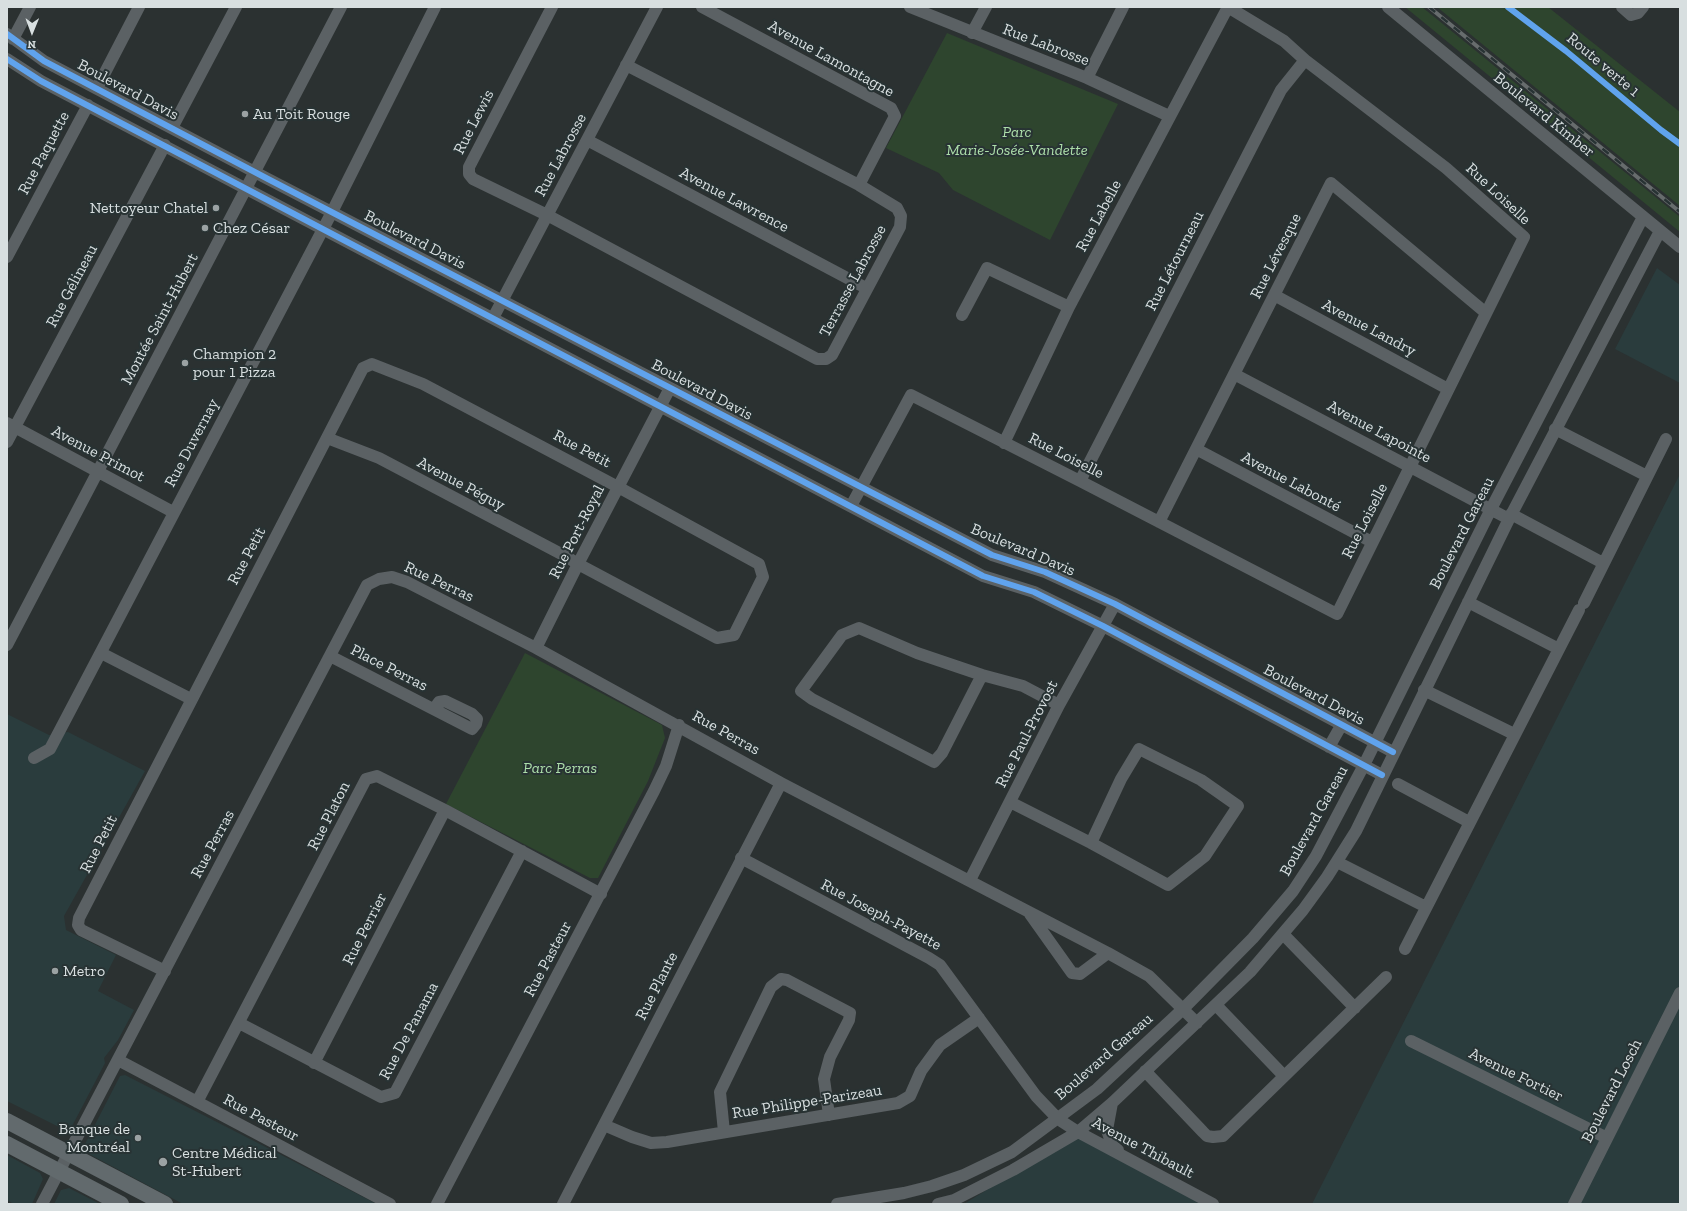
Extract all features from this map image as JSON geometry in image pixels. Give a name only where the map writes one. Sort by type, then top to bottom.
[{"type":"main road","points":[[7,1120],[165,1204]]},
{"type":"main road","points":[[7,1144],[121,1204]]},
{"type":"street","points":[[10,36],[30,7]]},
{"type":"street","points":[[97,88],[139,7]]},
{"type":"street","points":[[172,128],[236,7]]},
{"type":"street","name":"Montée Saint-Hubert","points":[[7,646],[341,7]]},
{"type":"street","name":"Rue Duvernay","points":[[34,758],[50,749],[173,512],[332,212],[435,7]]},
{"type":"street","name":"Rue Lewis","points":[[547,215],[473,179],[469,174],[469,167],[552,7]]},
{"type":"street","name":"Rue Labrosse","points":[[494,318],[657,7]]},
{"type":"street","name":"Avenue Lamontagne","points":[[702,7],[891,108],[895,116],[859,185]]},
{"type":"street","name":"Rue Labrosse","points":[[910,7],[1087,78],[1170,116]]},
{"type":"street","points":[[972,33],[986,7]]},
{"type":"street","points":[[1087,78],[1123,7]]},
{"type":"street","name":"Rue Loiselle","points":[[852,506],[911,395],[1080,480],[1337,614],[1524,238],[1446,168],[1305,60],[1284,41],[1228,7]]},
{"type":"street","name":"Rue Labelle","points":[[1004,443],[1069,308],[1228,7]]},
{"type":"street","name":"Boulevard Kimber","points":[[1388,7],[1680,247]]},
{"type":"street","points":[[1626,11],[1638,12],[1643,7]]},
{"type":"street","name":"Boulevard Davis","points":[[10,36],[44,61],[254,172],[992,555],[1045,572],[1115,604],[1394,752]]},
{"type":"street","name":"Boulevard Davis","points":[[7,59],[42,81],[983,576],[1034,592],[1103,626],[1382,775]]},
{"type":"street","name":"Rue Létourneau","points":[[1080,480],[1281,90],[1305,60]]},
{"type":"street","name":"Terrasse Labrosse","points":[[547,215],[817,359],[826,359],[832,355],[866,288],[900,227],[901,216],[897,208],[859,185],[626,65]]},
{"type":"street","name":"Rue Paquette","points":[[7,257],[88,105]]},
{"type":"street","points":[[184,155],[192,139]]},
{"type":"street","name":"Avenue Lawrence","points":[[587,140],[866,288]]},
{"type":"street","name":"Rue Gélineau","points":[[7,442],[11,425],[164,145]]},
{"type":"street","name":"Rue Lévesque","points":[[1159,522],[1331,183],[1486,313]]},
{"type":"street","name":"Boulevard Gareau","points":[[837,1204],[904,1193],[932,1186],[964,1175],[1012,1152],[1097,1089],[1183,1009],[1253,938],[1293,891],[1316,856],[1364,766],[1491,509],[1643,217]]},
{"type":"street","points":[[938,1204],[954,1200],[1014,1170],[1078,1132],[1112,1103],[1250,972],[1303,910],[1337,862],[1356,831],[1382,775],[1510,517],[1660,231]]},
{"type":"street","points":[[962,315],[987,268],[1069,308]]},
{"type":"street","name":"Avenue Landry","points":[[1274,295],[1448,389]]},
{"type":"street","name":"Rue Petit","points":[[165,971],[81,930],[78,925],[79,918],[363,368],[372,364],[423,384],[618,486],[759,564],[763,577],[734,635],[717,638],[578,564]]},
{"type":"street","name":"Avenue Lapointe","points":[[1234,374],[1491,509],[1603,563]]},
{"type":"street","name":"Rue Port-Royal","points":[[536,648],[618,486],[670,388]]},
{"type":"street","name":"Avenue Primot","points":[[11,425],[173,512]]},
{"type":"street","points":[[1555,429],[1647,476]]},
{"type":"street","name":"Avenue Péguy","points":[[327,438],[378,458],[578,564]]},
{"type":"street","points":[[1405,949],[1666,439]]},
{"type":"street","name":"Avenue Labonté","points":[[1196,449],[1372,542]]},
{"type":"street","name":"Rue Perras","points":[[42,1204],[59,1171],[70,1154],[367,585],[379,579],[392,577],[407,582],[536,648],[781,782],[1108,953],[1149,976],[1197,1023]]},
{"type":"street","points":[[1468,602],[1559,649]]},
{"type":"street","name":"Rue Paul-Provost","points":[[970,880],[1059,705],[1115,604]]},
{"type":"street","points":[[982,675],[942,753],[934,762],[817,702],[801,691],[842,635],[859,628],[917,653],[982,675],[1023,686],[1059,705]]},
{"type":"street","points":[[101,653],[191,699]]},
{"type":"street","name":"Place Perras","points":[[330,656],[434,709]]},
{"type":"street","points":[[1424,690],[1514,734]]},
{"type":"street","points":[[1329,747],[1342,724]]},
{"type":"street","name":"Rue Pasteur","points":[[437,1204],[657,785],[666,766],[679,725]]},
{"type":"street","points":[[1010,802],[1091,843],[1168,886],[1205,856],[1238,806],[1201,780],[1139,749],[1120,779],[1091,843]]},
{"type":"street","name":"Rue Platon","points":[[197,1102],[366,779],[377,776],[522,851],[601,894]]},
{"type":"street","name":"Rue Plante","points":[[563,1204],[781,782]]},
{"type":"street","points":[[1398,784],[1469,822]]},
{"type":"street","name":"Rue Perrier","points":[[314,1063],[444,810]]},
{"type":"street","name":"Rue De Panama","points":[[239,1023],[381,1097],[395,1093],[522,851]]},
{"type":"street","name":"Rue Joseph-Payette","points":[[741,858],[940,965],[1036,1096],[1058,1119]]},
{"type":"street","points":[[1337,862],[1426,907]]},
{"type":"street","name":"Rue Perras","points":[[1028,911],[1072,973],[1080,974],[1108,953]]},
{"type":"street","points":[[1283,934],[1355,1008]]},
{"type":"street","points":[[1145,1071],[1202,1132],[1207,1136],[1223,1136],[1386,977]]},
{"type":"street","points":[[724,1132],[720,1092],[771,987],[781,979],[787,980],[850,1013],[849,1020],[830,1056],[824,1078],[829,1115]]},
{"type":"street","name":"Boulevard Losch","points":[[1574,1204],[1607,1138],[1677,1008],[1680,993]]},
{"type":"street","points":[[1216,1005],[1284,1076]]},
{"type":"street","name":"Rue Philippe-Parizeau","points":[[604,1125],[632,1137],[651,1142],[667,1142],[898,1103],[910,1096],[920,1071],[940,1045],[979,1018]]},
{"type":"street","name":"Avenue Fortier","points":[[1411,1041],[1607,1138]]},
{"type":"street","name":"Rue Pasteur","points":[[118,1060],[390,1204]]},
{"type":"street","points":[[1112,1103],[1107,1124],[1109,1139],[1112,1145],[1127,1157]]},
{"type":"street","name":"Avenue Thibault","points":[[1058,1119],[1078,1132],[1213,1204]]},
{"type":"shaded area","points":[[1657,268],[1680,285],[1680,383],[1615,349]]},
{"type":"shaded area","points":[[1680,474],[1680,1204],[1312,1204]]},
{"type":"shaded area","points":[[7,714],[49,735],[68,732],[145,771],[64,916],[66,930],[116,955],[98,991],[134,1010],[118,1040],[104,1058],[105,1063],[69,1132],[7,1101]]},
{"type":"shaded area","points":[[125,1075],[377,1204],[183,1204],[89,1154],[85,1144],[120,1076]]},
{"type":"shaded area","points":[[1080,1132],[1127,1157],[1222,1204],[964,1204]]},
{"type":"shaded area","points":[[7,1155],[40,1173],[43,1179],[32,1204],[14,1204],[7,1200]]},
{"type":"shaded area","points":[[69,1188],[100,1204],[54,1204],[61,1190]]},
{"type":"green space","points":[[1405,7],[1422,7],[1680,217],[1680,232]]},
{"type":"green space","points":[[1437,7],[1548,7],[1680,112],[1680,206]]},
{"type":"green space","name":"Parc Marie-Josée-Vandette","points":[[947,33],[1118,104],[1050,240],[953,190],[939,173],[886,148]]},
{"type":"green space","name":"Parc Perras","points":[[525,653],[662,725],[665,738],[648,781],[598,878],[590,878],[446,804]]},
{"type":"railway","points":[[1429,7],[1680,212]]},
{"type":"cycle path","name":"Route verte 1","points":[[1508,7],[1566,51],[1680,144]]},
{"type":"cycle path","points":[[7,34],[44,61],[992,555],[1045,572],[1115,604],[1393,752]]},
{"type":"cycle path","points":[[7,59],[41,81],[983,576],[1034,592],[1103,626],[1382,775]]},
{"type":"place","name":"Au Toit Rouge","points":[[245,114]]},
{"type":"place","name":"Nettoyeur Chatel","points":[[216,208]]},
{"type":"place","name":"Chez César","points":[[205,228]]},
{"type":"place","name":"Champion 2 pour 1 Pizza","points":[[185,363]]},
{"type":"place","name":"Metro","points":[[55,971]]},
{"type":"place","name":"Banque de Montréal","points":[[138,1138]]},
{"type":"place","name":"Centre Médical St-Hubert","points":[[163,1162]]}]
